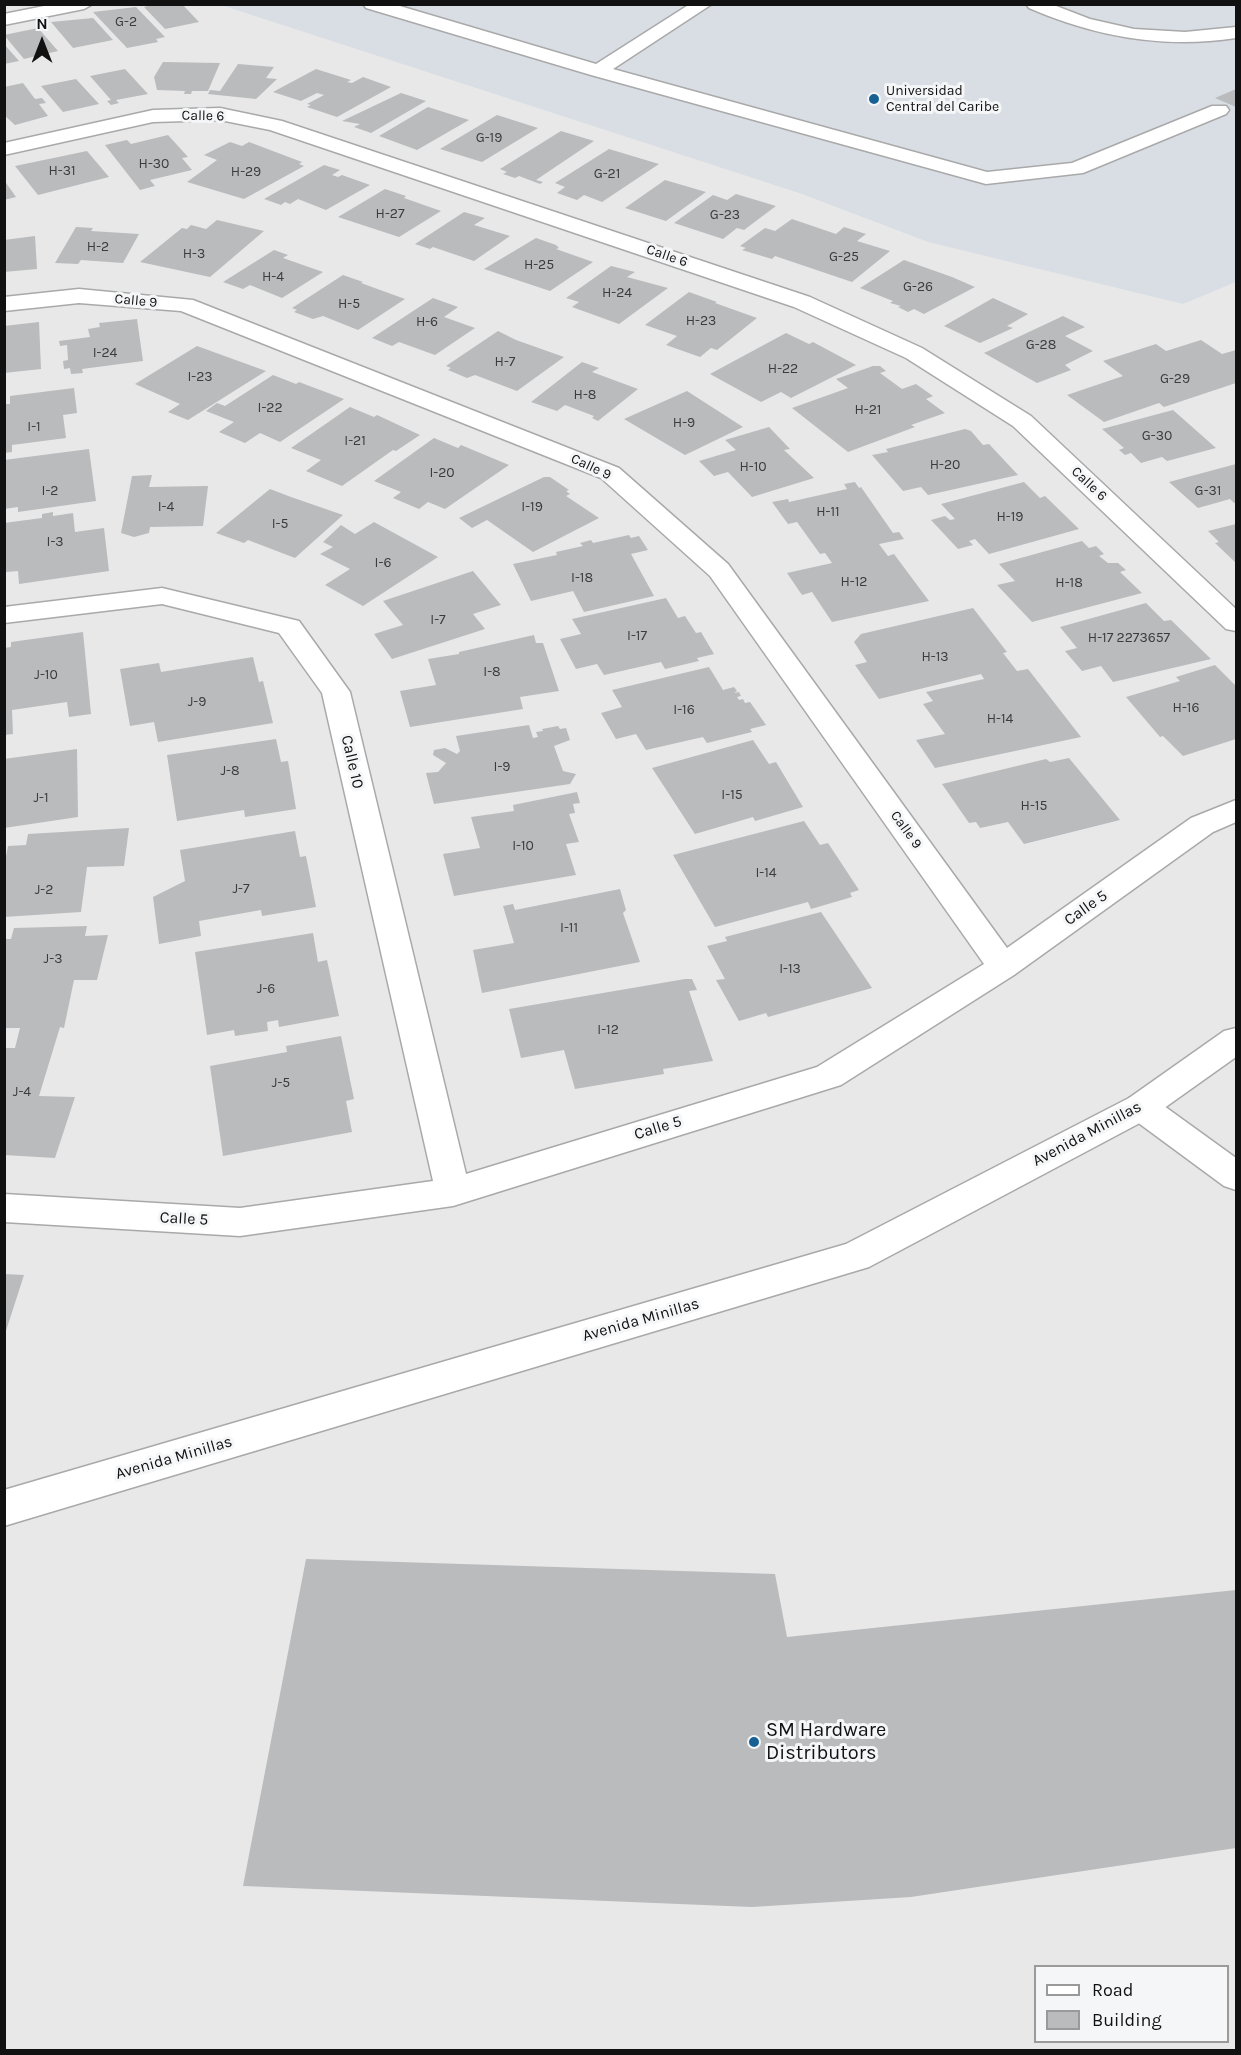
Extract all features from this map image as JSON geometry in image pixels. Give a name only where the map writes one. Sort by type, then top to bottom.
[{"type":"street","points":[[4,20],[84,4]]},
{"type":"street","points":[[372,4],[598,71],[986,178],[1076,169],[1219,110]]},
{"type":"street","points":[[598,71],[703,4]]},
{"type":"street","points":[[1035,4],[1061,17],[1132,35],[1206,39],[1236,33]]},
{"type":"street","name":"Calle 6","points":[[4,149],[153,116],[220,114],[275,125],[802,302],[914,353],[1023,421],[1236,623]]},
{"type":"street","name":"Calle 9","points":[[4,304],[79,296],[185,305],[610,473],[720,570],[1003,967]]},
{"type":"street","name":"Calle 10","points":[[4,615],[162,596],[289,627],[336,692],[453,1191]]},
{"type":"street","name":"Calle 5","points":[[4,1208],[240,1222],[453,1191],[829,1076],[1003,967],[1202,825],[1236,810]]},
{"type":"street","name":"Avenida Minillas","points":[[4,1508],[856,1256],[1141,1107],[1236,1040]]},
{"type":"street","points":[[1141,1107],[1236,1176]]},
{"type":"shaded area","name":"Universidad Central del Caribe","points":[[221,5],[1236,5],[1236,282],[1183,304],[928,242],[802,194]]},
{"type":"building","points":[[154,4],[182,4],[199,22],[165,29],[144,7]]},
{"type":"building","points":[[136,7],[165,37],[156,39],[158,42],[127,48],[93,12]]},
{"type":"building","points":[[93,18],[113,40],[73,48],[51,22]]},
{"type":"building","points":[[38,28],[58,51],[24,59],[4,35]]},
{"type":"building","points":[[4,44],[19,61],[4,64]]},
{"type":"building","points":[[163,62],[220,63],[208,91],[192,91],[191,94],[184,94],[185,91],[157,90],[154,77]]},
{"type":"building","points":[[238,64],[274,67],[266,78],[277,79],[256,99],[208,94],[210,90],[220,91]]},
{"type":"building","points":[[125,69],[148,94],[116,100],[119,103],[111,105],[107,101],[111,100],[90,76]]},
{"type":"building","points":[[316,69],[351,80],[347,82],[352,83],[363,77],[391,87],[337,117],[307,107],[311,105],[307,104],[324,95],[317,93],[301,101],[273,92]]},
{"type":"building","points":[[76,79],[99,104],[63,112],[41,86]]},
{"type":"building","points":[[23,83],[35,99],[42,98],[46,103],[39,104],[48,116],[15,125],[4,115],[4,87]]},
{"type":"building","points":[[1236,89],[1236,107],[1215,98]]},
{"type":"building","points":[[401,93],[426,101],[371,133],[354,127],[360,124],[342,121]]},
{"type":"building","points":[[428,107],[469,120],[417,150],[379,136]]},
{"type":"building","points":[[497,115],[538,128],[482,162],[440,149]]},
{"type":"building","points":[[561,131],[594,141],[536,180],[543,182],[540,184],[519,176],[515,178],[503,174],[507,172],[500,169]]},
{"type":"building","points":[[168,135],[188,157],[182,158],[192,170],[150,180],[155,186],[140,190],[105,145],[127,140],[131,144]]},
{"type":"building","points":[[230,142],[242,146],[249,142],[302,162],[299,164],[304,166],[244,199],[187,182],[217,160],[204,155]]},
{"type":"building","points":[[609,149],[659,164],[602,202],[584,195],[577,200],[557,193],[565,187],[555,183]]},
{"type":"building","points":[[87,151],[109,177],[38,195],[15,166]]},
{"type":"building","points":[[324,165],[340,170],[332,175],[338,177],[342,175],[370,185],[326,210],[298,199],[290,204],[285,202],[281,205],[264,199]]},
{"type":"building","points":[[4,180],[16,197],[4,200]]},
{"type":"building","points":[[665,180],[706,192],[666,221],[625,208]]},
{"type":"building","points":[[385,189],[441,211],[399,237],[338,217]]},
{"type":"building","points":[[736,194],[776,206],[744,230],[737,228],[723,239],[674,223],[713,195],[727,200]]},
{"type":"building","points":[[464,212],[485,218],[474,225],[510,236],[474,261],[433,247],[430,249],[415,244]]},
{"type":"building","points":[[792,219],[836,234],[844,227],[866,234],[857,241],[890,251],[852,282],[775,256],[772,259],[742,250],[746,248],[740,246],[765,228],[775,231]]},
{"type":"building","points":[[217,220],[264,231],[210,277],[140,262],[182,228],[187,229],[191,225],[206,229]]},
{"type":"building","points":[[76,227],[93,228],[91,231],[139,234],[123,263],[81,260],[78,264],[55,263]]},
{"type":"building","points":[[35,236],[37,269],[4,272],[4,240]]},
{"type":"building","points":[[536,238],[556,245],[559,248],[556,249],[593,262],[550,291],[484,269]]},
{"type":"building","points":[[274,250],[288,255],[283,258],[323,272],[282,298],[250,285],[243,289],[223,282]]},
{"type":"building","points":[[904,260],[975,287],[924,314],[914,309],[908,312],[898,307],[901,306],[890,303],[893,301],[860,288]]},
{"type":"building","points":[[611,266],[635,272],[627,277],[668,288],[619,324],[572,307],[579,302],[566,298]]},
{"type":"building","points":[[343,275],[405,299],[358,330],[323,316],[313,319],[294,312],[297,310],[292,308]]},
{"type":"building","points":[[689,292],[757,318],[717,350],[711,348],[700,357],[666,345],[677,336],[645,325]]},
{"type":"building","points":[[433,298],[458,307],[444,317],[475,328],[435,355],[399,342],[392,346],[372,338]]},
{"type":"building","points":[[993,298],[1028,314],[1007,326],[1013,328],[980,343],[944,326]]},
{"type":"building","points":[[1063,316],[1085,327],[1065,336],[1093,351],[1065,365],[1071,370],[1037,383],[984,353]]},
{"type":"building","points":[[137,319],[143,361],[82,369],[83,373],[71,374],[70,368],[64,369],[63,361],[68,360],[67,345],[60,346],[59,341],[90,337],[88,329],[100,327],[99,323]]},
{"type":"building","points":[[39,322],[41,369],[4,373],[4,326]]},
{"type":"building","points":[[498,331],[564,357],[517,391],[475,375],[467,378],[448,370],[451,368],[446,366]]},
{"type":"building","points":[[786,333],[809,344],[813,342],[856,365],[791,398],[781,392],[761,402],[710,374]]},
{"type":"building","points":[[1201,340],[1222,354],[1236,350],[1236,383],[1164,407],[1159,403],[1104,422],[1067,395],[1123,376],[1103,361],[1156,344],[1166,351]]},
{"type":"building","points":[[197,346],[266,371],[188,420],[168,412],[180,404],[135,384]]},
{"type":"building","points":[[582,362],[599,368],[592,372],[638,389],[598,421],[592,418],[594,416],[565,405],[557,411],[531,402]]},
{"type":"building","points":[[873,366],[880,366],[886,371],[880,373],[902,389],[916,384],[933,396],[926,399],[945,413],[848,452],[792,408],[848,388],[836,379]]},
{"type":"building","points":[[273,375],[344,399],[280,442],[260,433],[245,443],[219,432],[234,422],[206,411],[217,403],[225,406]]},
{"type":"building","points":[[74,388],[77,413],[63,415],[66,438],[12,445],[12,452],[4,453],[4,404],[10,404],[10,396]]},
{"type":"building","points":[[687,391],[743,427],[685,455],[624,419]]},
{"type":"building","points":[[350,407],[374,417],[377,415],[420,435],[396,451],[393,450],[342,486],[306,471],[321,460],[291,448]]},
{"type":"building","points":[[1173,410],[1216,448],[1167,461],[1162,457],[1141,463],[1131,453],[1125,455],[1119,450],[1124,448],[1102,429]]},
{"type":"building","points":[[769,427],[790,449],[784,450],[814,478],[752,497],[728,472],[714,476],[699,461],[736,450],[725,440]]},
{"type":"building","points":[[965,429],[971,431],[983,445],[989,444],[1018,475],[928,495],[921,487],[903,491],[872,455],[888,452],[886,449]]},
{"type":"building","points":[[434,438],[458,448],[461,445],[509,465],[445,509],[428,502],[419,509],[393,498],[401,492],[374,481]]},
{"type":"building","points":[[89,449],[96,501],[18,512],[18,507],[4,509],[4,460]]},
{"type":"building","points":[[1236,464],[1236,502],[1234,503],[1230,499],[1198,508],[1169,482]]},
{"type":"building","points":[[152,475],[149,487],[208,486],[203,526],[150,527],[149,533],[134,537],[121,533],[132,476]]},
{"type":"building","points":[[544,477],[550,477],[569,490],[566,491],[570,494],[566,496],[599,518],[533,552],[487,520],[472,528],[459,518]]},
{"type":"building","points":[[855,482],[859,488],[861,487],[893,533],[899,532],[904,539],[879,544],[888,556],[894,554],[929,601],[832,622],[812,592],[802,595],[787,573],[832,563],[825,553],[820,554],[797,522],[788,524],[772,502],[788,499],[789,502],[847,489],[844,484]]},
{"type":"building","points":[[1024,482],[1040,498],[1045,496],[1079,529],[989,554],[975,539],[969,541],[973,545],[958,549],[931,520],[945,516],[950,520],[955,519],[941,504]]},
{"type":"building","points":[[270,489],[343,515],[295,558],[248,540],[244,543],[216,533]]},
{"type":"building","points":[[53,512],[53,516],[73,513],[75,532],[104,528],[109,571],[19,584],[18,571],[6,572],[4,523],[42,518],[42,514]]},
{"type":"building","points":[[374,522],[438,557],[363,606],[325,585],[350,569],[320,554],[333,547],[323,542],[341,525],[355,534]]},
{"type":"building","points":[[1236,524],[1236,563],[1215,543],[1219,542],[1208,531]]},
{"type":"building","points":[[629,535],[631,538],[639,536],[648,550],[631,554],[654,596],[584,612],[573,591],[531,601],[513,564],[557,555],[556,552],[583,546],[580,543],[591,540],[593,543]]},
{"type":"building","points":[[1082,541],[1089,548],[1096,546],[1104,554],[1099,556],[1108,563],[1118,563],[1126,570],[1120,572],[1142,593],[1032,622],[997,585],[1015,581],[999,564]]},
{"type":"building","points":[[473,571],[501,605],[473,614],[485,629],[392,659],[374,634],[403,625],[383,601]]},
{"type":"building","points":[[666,598],[678,618],[685,616],[696,633],[701,632],[714,654],[697,658],[699,661],[665,669],[661,662],[604,675],[597,664],[576,669],[560,639],[581,634],[572,619]]},
{"type":"building","points":[[1146,603],[1164,621],[1171,620],[1211,659],[1113,682],[1101,666],[1082,671],[1065,651],[1077,648],[1060,627]]},
{"type":"building","points":[[973,608],[1007,652],[1003,653],[1017,671],[1028,669],[1081,737],[935,768],[916,740],[945,734],[923,704],[933,701],[926,692],[984,679],[981,674],[879,699],[855,665],[867,662],[854,642],[861,634]]},
{"type":"building","points":[[83,632],[91,714],[69,717],[67,702],[12,710],[13,734],[4,735],[4,648],[11,647],[11,642]]},
{"type":"building","points":[[534,635],[536,643],[543,643],[559,691],[520,697],[523,709],[410,727],[400,691],[436,685],[428,659],[459,654],[459,652]]},
{"type":"building","points":[[253,657],[259,682],[263,681],[273,723],[158,742],[154,722],[130,726],[120,669],[159,663],[161,672]]},
{"type":"building","points":[[1215,665],[1236,686],[1236,739],[1183,756],[1163,736],[1160,737],[1126,697],[1180,681],[1176,677]]},
{"type":"building","points":[[709,667],[723,690],[734,687],[737,691],[734,693],[739,692],[741,696],[737,697],[739,700],[743,699],[745,703],[750,702],[766,725],[750,729],[752,732],[707,743],[703,737],[646,750],[636,734],[616,739],[601,713],[622,707],[612,690]]},
{"type":"building","points":[[529,725],[533,738],[538,737],[536,732],[543,731],[542,729],[558,726],[560,729],[566,728],[570,740],[554,746],[563,771],[576,774],[570,784],[434,804],[426,773],[438,772],[446,763],[433,755],[434,750],[445,748],[457,754],[460,751],[456,736]]},
{"type":"building","points":[[276,739],[281,762],[288,761],[296,809],[245,817],[244,810],[177,821],[167,755]]},
{"type":"building","points":[[753,740],[769,764],[776,762],[803,807],[755,821],[753,817],[695,834],[652,768]]},
{"type":"building","points":[[77,749],[78,817],[4,828],[4,759]]},
{"type":"building","points":[[1069,758],[1120,820],[1024,844],[1008,822],[980,828],[976,822],[969,823],[942,784],[1046,759],[1050,762]]},
{"type":"building","points":[[577,792],[580,803],[573,804],[575,813],[569,814],[579,842],[566,844],[576,875],[454,896],[443,854],[480,848],[471,817],[514,811],[513,805]]},
{"type":"building","points":[[804,821],[820,845],[828,843],[859,890],[850,893],[852,897],[811,909],[808,902],[715,927],[673,855]]},
{"type":"building","points":[[129,828],[124,866],[87,867],[81,912],[4,917],[4,867],[8,846],[26,845],[28,834]]},
{"type":"building","points":[[295,831],[300,857],[306,856],[316,907],[262,916],[261,910],[199,921],[201,936],[159,944],[153,897],[185,881],[180,850]]},
{"type":"building","points":[[620,889],[626,910],[623,913],[640,962],[482,993],[473,950],[514,943],[503,906],[513,904],[515,910]]},
{"type":"building","points":[[821,912],[872,988],[768,1017],[766,1013],[739,1021],[716,980],[725,979],[707,946],[727,941],[725,937]]},
{"type":"building","points":[[87,926],[85,936],[108,935],[97,980],[74,980],[64,1028],[60,1027],[39,1096],[75,1097],[55,1158],[4,1155],[4,1048],[15,1048],[20,1028],[4,1028],[4,939],[11,939],[14,928]]},
{"type":"building","points":[[313,933],[318,962],[327,960],[339,1016],[279,1027],[278,1020],[267,1022],[268,1031],[235,1036],[234,1030],[207,1035],[195,952]]},
{"type":"building","points":[[692,979],[697,990],[689,991],[713,1061],[663,1069],[664,1074],[575,1089],[564,1050],[521,1058],[509,1009]]},
{"type":"building","points":[[341,1036],[354,1099],[346,1101],[352,1132],[223,1156],[210,1066],[287,1052],[286,1046]]},
{"type":"building","points":[[4,1274],[24,1275],[5,1334],[4,1334]]},
{"type":"building","name":"SM Hardware Distributors","points":[[306,1559],[775,1574],[787,1637],[1236,1590],[1236,1848],[911,1897],[752,1907],[243,1886]]},
{"type":"place","name":"Universidad Central del Caribe","points":[[874,99]]},
{"type":"place","name":"SM Hardware Distributors","points":[[754,1742]]}]
